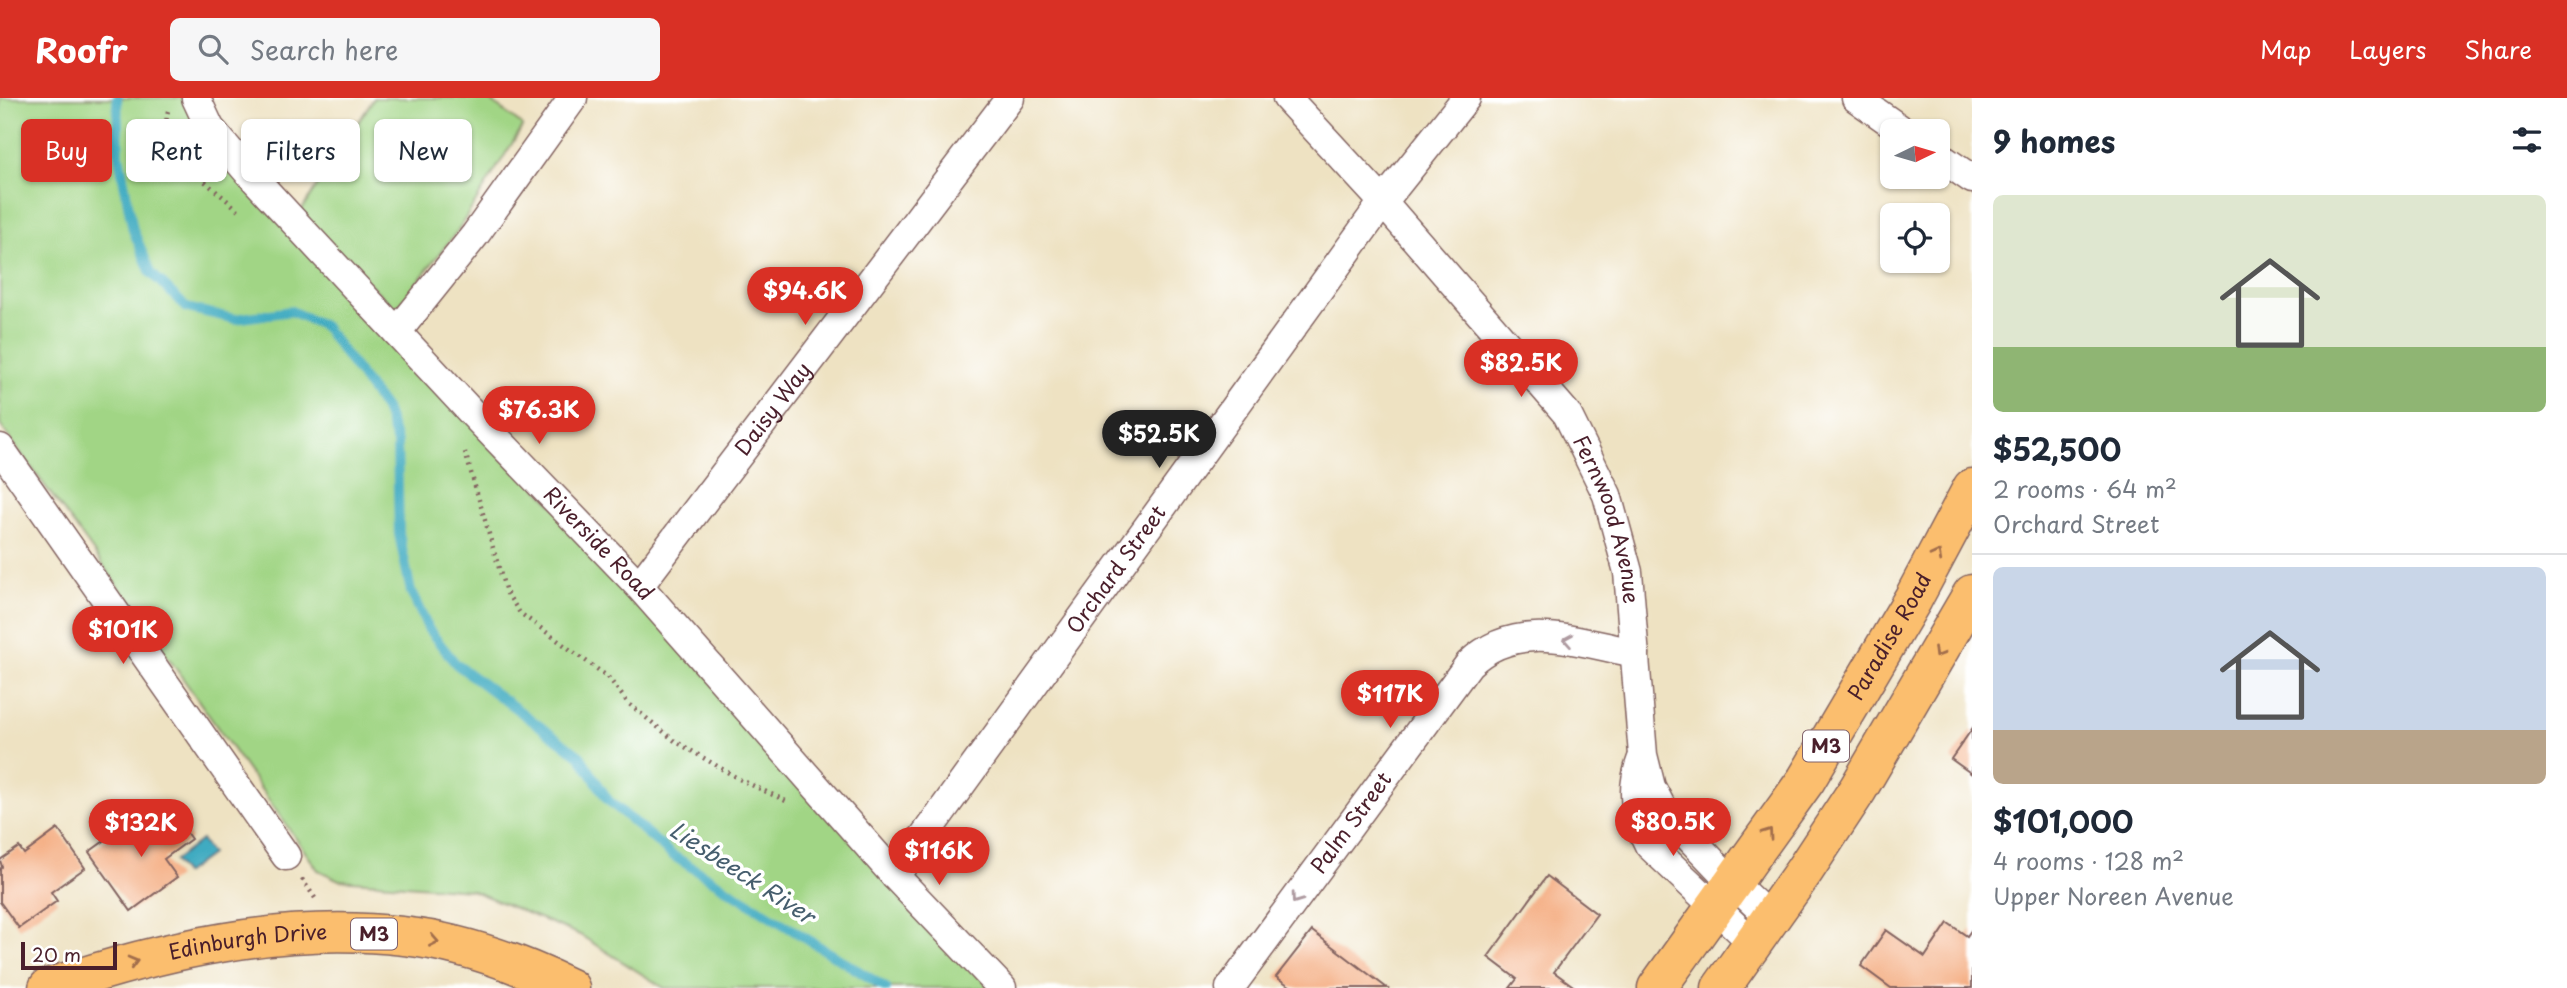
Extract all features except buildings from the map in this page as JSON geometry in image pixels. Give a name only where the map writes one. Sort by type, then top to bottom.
[{"type":"highway","name":"Paradise Road","points":[[1657,988],[1806,780],[1913,599],[1972,488]]},
{"type":"highway","name":"M3","points":[[1721,988],[1858,789],[1968,609]]},
{"type":"highway","name":"Edinburgh Drive","points":[[48,988],[93,972],[171,951],[266,937],[351,933],[404,936],[461,947],[543,975],[570,988]]},
{"type":"street","name":"Riverside Road","points":[[196,98],[215,134],[397,332],[639,586],[895,876],[1002,988]]},
{"type":"street","points":[[397,332],[475,236],[573,98]]},
{"type":"street","name":"Daisy Way","points":[[639,586],[1010,98]]},
{"type":"street","name":"Fernwood Avenue","points":[[1287,98],[1383,202],[1567,414],[1606,495],[1628,572],[1643,755],[1634,780],[1634,793],[1642,833],[1649,845],[1723,896],[1762,931]]},
{"type":"street","name":"Orchard Street","points":[[895,876],[1383,202],[1466,98]]},
{"type":"street","points":[[1856,98],[1886,119]]},
{"type":"street","points":[[1950,164],[1972,179]]},
{"type":"street","points":[[0,448],[286,856]]},
{"type":"street","name":"Palm Street","points":[[1230,988],[1479,654],[1518,637],[1538,635],[1635,653]]},
{"type":"path","points":[[169,109],[166,120],[170,142],[192,170],[249,221]]},
{"type":"path","points":[[463,448],[469,458],[494,558],[506,592],[520,613],[608,677],[628,703],[675,741],[739,779],[792,804]]},
{"type":"green space","points":[[0,98],[184,98],[203,119],[126,119],[126,182],[227,182],[227,145],[241,161],[241,182],[260,182],[991,988],[664,988],[580,935],[471,890],[339,880],[318,870],[88,544],[0,425]]},
{"type":"green space","points":[[374,98],[487,98],[523,126],[458,230],[396,310],[299,214],[320,182],[360,182],[360,120]]},
{"type":"water","points":[[201,840],[211,854],[184,874],[174,861]]},
{"type":"waterway","name":"Liesbeeck River","points":[[117,98],[119,156],[133,230],[151,273],[187,308],[235,319],[291,311],[324,326],[385,409],[397,443],[399,534],[411,592],[429,630],[456,664],[580,756],[608,800],[672,855],[886,988]]}]
